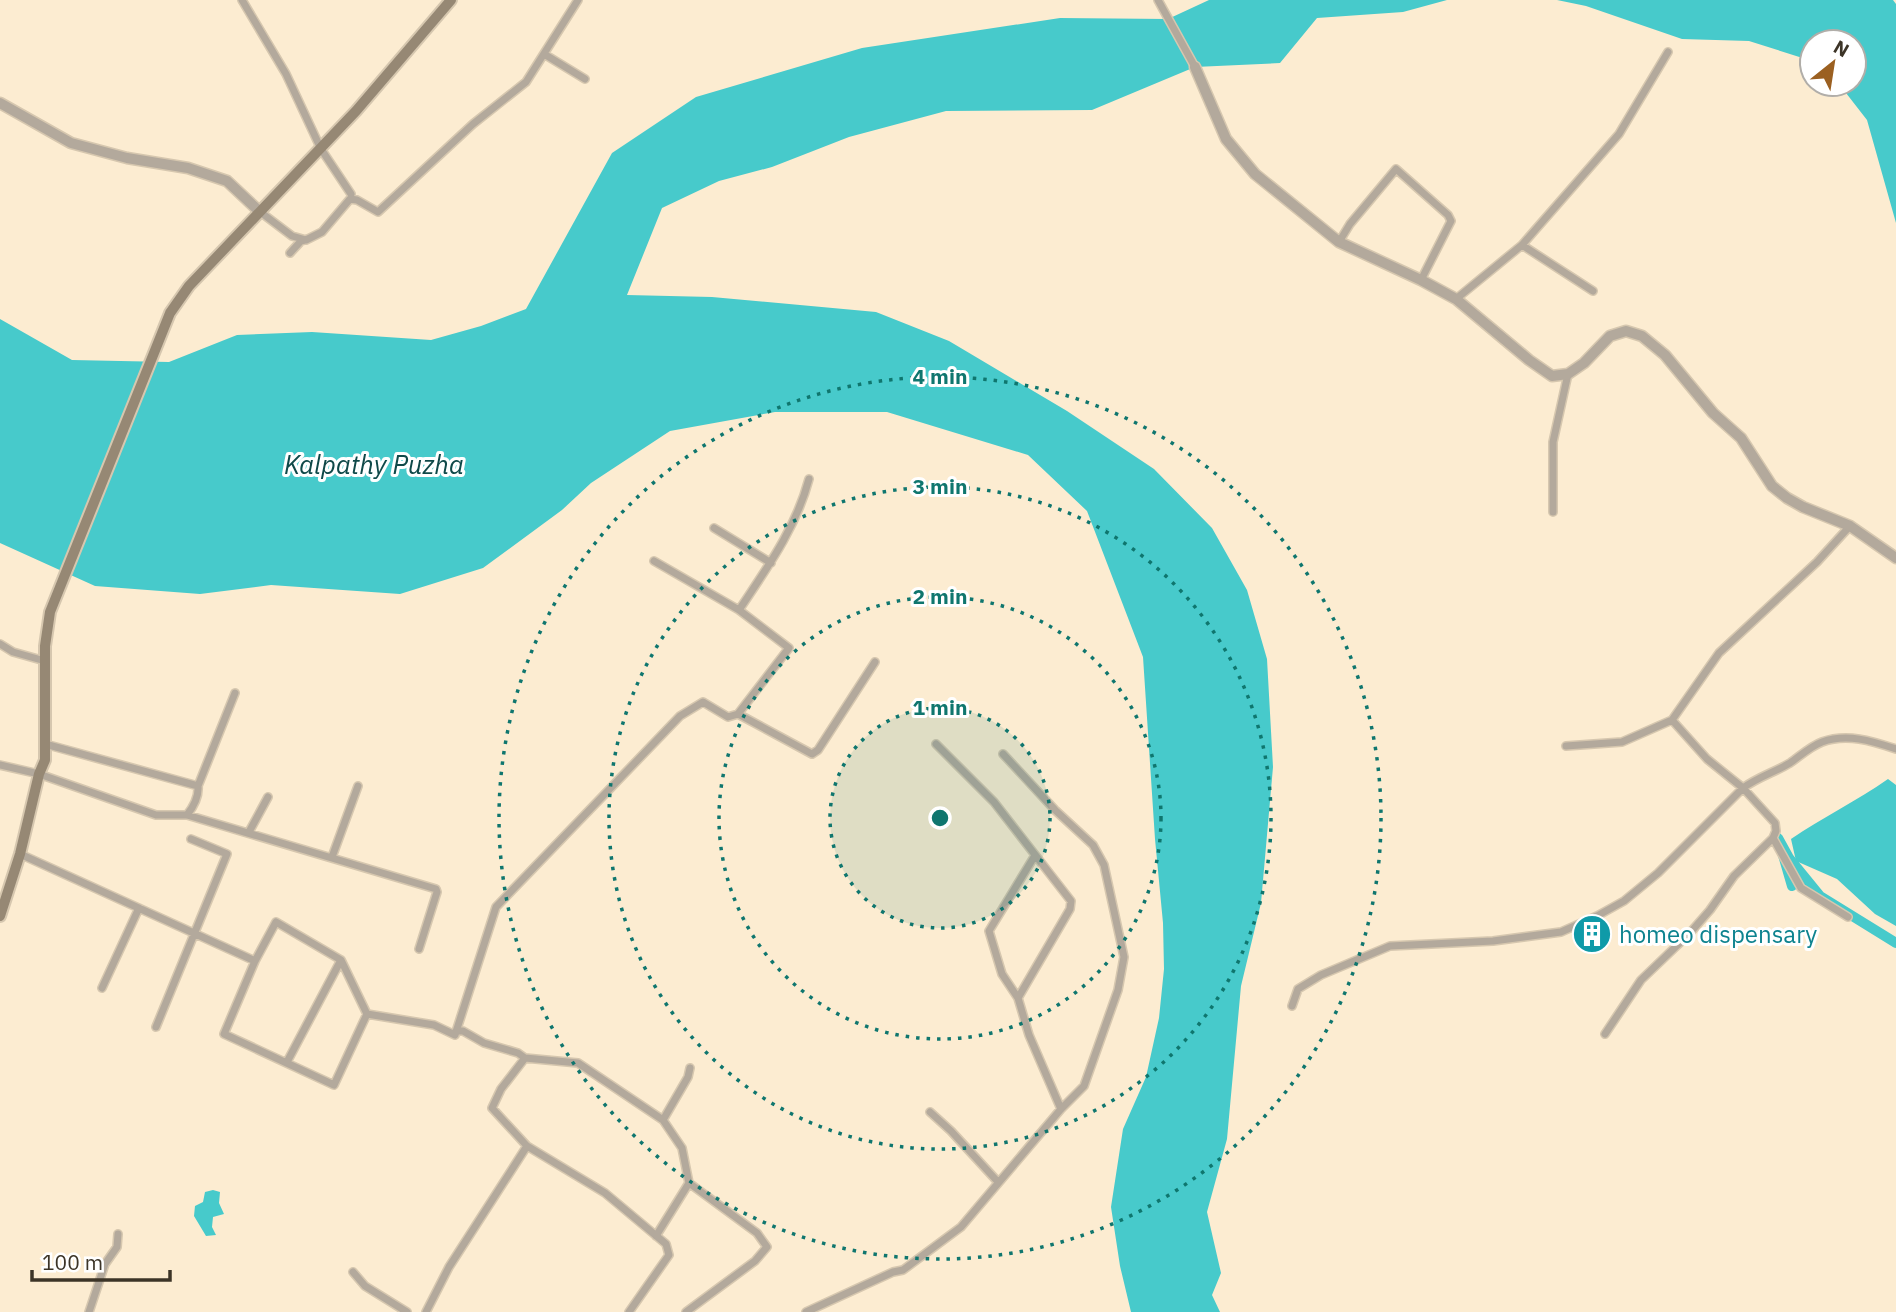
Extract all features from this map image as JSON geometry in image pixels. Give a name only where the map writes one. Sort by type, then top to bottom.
[{"type":"main road","points":[[0,916],[20,854],[38,774],[45,761],[45,660],[50,612],[170,313],[189,286],[321,149],[451,0]]},
{"type":"street","points":[[242,0],[286,74],[321,149],[351,194]]},
{"type":"street","points":[[290,253],[301,241],[322,233],[350,199],[378,212],[473,124],[526,82],[578,0]]},
{"type":"street","points":[[1157,0],[1195,67],[1226,139],[1255,174],[1339,242],[1456,299],[1552,376],[1568,374],[1584,363],[1609,336],[1626,331],[1642,336],[1665,355],[1713,413],[1741,438],[1772,486],[1803,507],[1850,526],[1896,558]]},
{"type":"street","points":[[1456,299],[1522,244],[1619,134],[1668,52]]},
{"type":"street","points":[[544,54],[585,79]]},
{"type":"street","points":[[0,103],[71,143],[127,158],[188,168],[227,181],[259,211],[292,236],[306,240]]},
{"type":"street","points":[[1339,242],[1350,224],[1396,170],[1448,215],[1451,221],[1421,280]]},
{"type":"street","points":[[1522,244],[1593,291]]},
{"type":"street","points":[[1553,512],[1553,442],[1568,374]]},
{"type":"street","points":[[739,610],[794,523],[809,479]]},
{"type":"street","points":[[1566,746],[1622,742],[1672,720],[1719,653],[1817,562],[1850,526]]},
{"type":"street","points":[[713,528],[771,563]]},
{"type":"street","points":[[367,1014],[434,1025],[455,1035],[496,907],[680,716],[703,702],[728,717],[738,714],[789,648],[739,610],[654,561]]},
{"type":"street","points":[[0,644],[13,652],[45,660]]},
{"type":"street","points":[[738,714],[812,754],[818,750],[875,662]]},
{"type":"street","points":[[187,815],[194,806],[199,793],[198,786],[235,693]]},
{"type":"street","points":[[1605,1034],[1641,980],[1689,934],[1734,876],[1773,838],[1776,831],[1775,823],[1743,788],[1707,759],[1672,720]]},
{"type":"street","points":[[1292,1006],[1298,989],[1321,975],[1390,946],[1493,941],[1561,932],[1624,901],[1658,873],[1743,788],[1759,777],[1788,764],[1821,742],[1845,737],[1892,748],[1896,738]]},
{"type":"street","points":[[45,744],[198,786]]},
{"type":"street","points":[[936,744],[993,802],[1071,901],[1070,909],[1018,998]]},
{"type":"street","points":[[806,1312],[893,1272],[903,1270],[961,1227],[1061,1109],[1084,1086],[1118,990],[1124,957],[1104,865],[1093,845],[1055,810],[1003,754]]},
{"type":"street","points":[[0,765],[38,774],[156,815],[187,815],[436,889],[419,948]]},
{"type":"street","points":[[332,857],[358,786]]},
{"type":"street","points":[[249,832],[268,797]]},
{"type":"street","points":[[1773,838],[1801,888],[1848,917]]},
{"type":"street","points":[[156,1027],[227,854],[191,839]]},
{"type":"street","points":[[20,854],[255,961]]},
{"type":"street","points":[[1034,857],[989,931],[1002,974],[1018,998],[1028,1035],[1061,1109]]},
{"type":"street","points":[[102,988],[139,908]]},
{"type":"street","points":[[276,922],[341,960],[367,1014],[334,1085],[224,1034],[255,961],[276,922]]},
{"type":"street","points":[[287,1062],[341,960]]},
{"type":"street","points":[[456,1031],[463,1031],[484,1043],[526,1058],[578,1063],[663,1121],[682,1148],[689,1183],[757,1233],[767,1247],[765,1252],[686,1312]]},
{"type":"street","points":[[526,1058],[501,1089],[492,1108],[527,1146],[605,1193],[666,1244],[669,1255],[629,1312]]},
{"type":"street","points":[[663,1121],[688,1077],[690,1068]]},
{"type":"street","points":[[930,1112],[998,1182]]},
{"type":"street","points":[[426,1312],[449,1267],[527,1146]]},
{"type":"street","points":[[656,1236],[689,1183]]},
{"type":"street","points":[[89,1312],[105,1264],[117,1247],[118,1234]]},
{"type":"street","points":[[353,1272],[365,1286],[407,1312]]},
{"type":"water","name":"Kalpathy Puzha","points":[[1209,0],[1447,0],[1403,12],[1317,18],[1280,63],[1195,67],[1092,110],[946,111],[849,137],[772,167],[719,181],[662,208],[627,295],[712,297],[876,312],[949,341],[1067,411],[1154,469],[1212,528],[1247,590],[1267,659],[1273,767],[1261,903],[1241,986],[1227,1139],[1207,1212],[1221,1273],[1212,1295],[1220,1312],[1131,1312],[1120,1266],[1111,1207],[1123,1129],[1146,1077],[1159,1018],[1164,969],[1143,657],[1087,511],[1028,455],[887,412],[775,412],[670,431],[591,483],[562,510],[483,568],[400,594],[271,585],[200,594],[95,586],[0,543],[0,319],[72,360],[169,362],[237,335],[312,332],[431,340],[481,326],[526,309],[612,153],[696,97],[862,48],[1060,18],[1168,19]]},
{"type":"water","points":[[1557,0],[1893,0],[1896,4],[1896,223],[1867,120],[1850,98],[1868,98],[1868,28],[1798,28],[1798,57],[1749,41],[1682,39],[1586,6]]},
{"type":"water","points":[[1888,779],[1896,785],[1896,926],[1875,914],[1837,879],[1796,861],[1791,839]]},
{"type":"water","points":[[205,1192],[220,1192],[219,1203],[224,1214],[213,1217],[212,1227],[216,1235],[206,1236],[194,1216],[195,1206],[203,1202]]},
{"type":"waterway","points":[[1792,886],[1778,838],[1789,858],[1820,896],[1896,943]]},
{"type":"place","name":"homeo dispensary","points":[[1592,934]]}]
